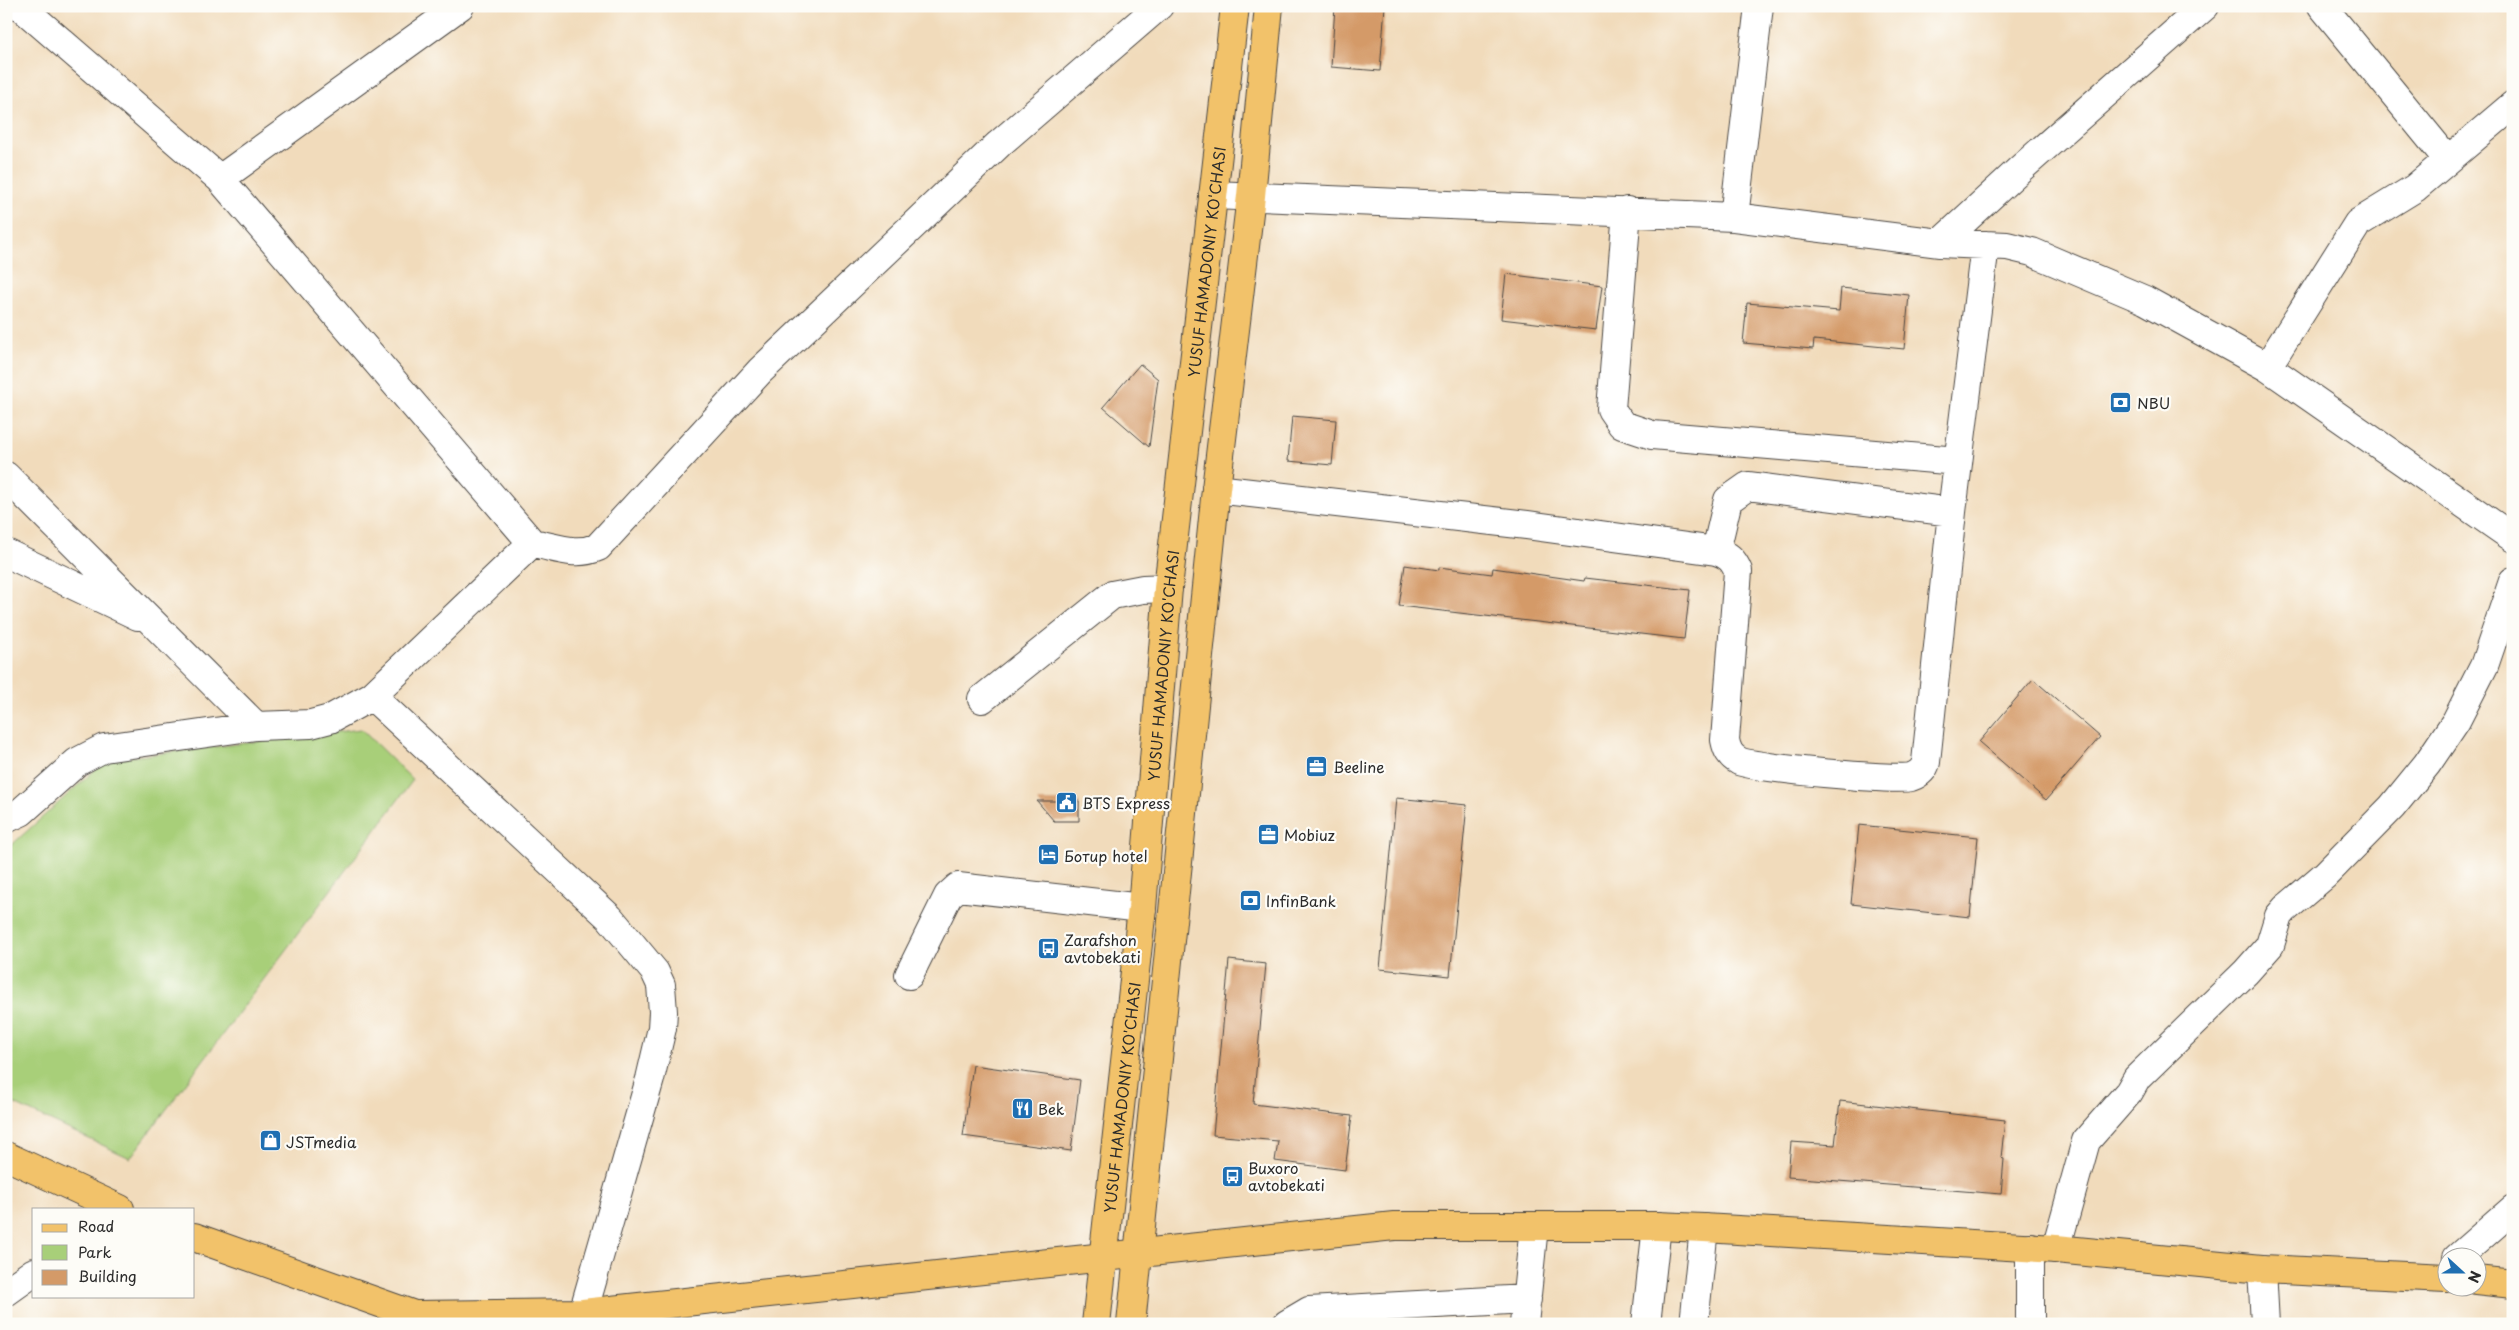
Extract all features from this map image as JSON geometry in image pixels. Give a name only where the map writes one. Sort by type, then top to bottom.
[{"type":"main road","points":[[1132,1324],[1216,490],[1251,196],[1269,6]]},
{"type":"main road","name":"YUSUF HAMADONIY KO'CHASI","points":[[1096,1324],[1142,908],[1168,588],[1213,195],[1230,11]]},
{"type":"main road","points":[[6,1156],[117,1208]]},
{"type":"main road","points":[[195,1237],[409,1319],[583,1312],[1394,1226],[1657,1226],[1704,1228],[2043,1248],[2262,1269],[2436,1274]]},
{"type":"main road","points":[[2486,1281],[2513,1284]]},
{"type":"street","points":[[20,6],[220,179],[532,543],[576,553],[586,552],[598,546],[760,371],[999,144],[1160,6]]},
{"type":"street","points":[[220,179],[460,6]]},
{"type":"street","points":[[1734,218],[1759,6]]},
{"type":"street","points":[[1940,243],[2019,170],[2205,6]]},
{"type":"street","points":[[2322,6],[2448,160]]},
{"type":"street","points":[[2266,366],[2358,223],[2407,193],[2513,104]]},
{"type":"street","points":[[1213,195],[1627,211],[1734,218],[1940,243],[1985,245],[2032,252],[2144,300],[2266,366],[2513,538]]},
{"type":"street","points":[[1627,211],[1611,410],[1622,425],[1652,435],[1958,461]]},
{"type":"street","points":[[1216,490],[1527,525],[1716,551],[1732,559],[1738,571],[1725,740],[1726,750],[1742,762],[1753,764],[1850,775],[1909,777],[1921,772],[1926,762],[1952,512],[1985,245]]},
{"type":"street","points":[[6,476],[256,726]]},
{"type":"street","points":[[1716,551],[1728,500],[1748,486],[1952,512]]},
{"type":"street","points":[[6,819],[21,812],[68,768],[95,751],[256,726],[311,724],[330,719],[372,696],[532,543]]},
{"type":"street","points":[[6,553],[112,605],[153,622]]},
{"type":"street","points":[[2030,1324],[2043,1248],[2086,1140],[2129,1092],[2137,1078],[2246,972],[2270,945],[2278,920],[2285,909],[2325,875],[2392,807],[2427,764],[2456,721],[2484,666],[2513,581]]},
{"type":"street","points":[[982,698],[1112,595],[1143,588],[1168,588]]},
{"type":"street","points":[[372,696],[610,918],[655,972],[661,985],[662,1028],[650,1079],[583,1312]]},
{"type":"street","points":[[909,975],[948,896],[958,887],[1142,908]]},
{"type":"street","points":[[2468,1248],[2513,1209]]},
{"type":"street","points":[[1287,1324],[1309,1312],[1525,1312],[1534,1226]]},
{"type":"street","points":[[1646,1324],[1657,1226]]},
{"type":"street","points":[[1694,1324],[1704,1228]]},
{"type":"street","points":[[2262,1269],[2265,1324]]},
{"type":"street","points":[[6,1292],[32,1273]]},
{"type":"green space","points":[[361,729],[413,780],[130,1158],[6,1100],[6,850],[106,760]]},
{"type":"building","points":[[1335,6],[1385,6],[1380,71],[1331,67]]},
{"type":"building","points":[[1506,274],[1602,286],[1596,330],[1501,319]]},
{"type":"building","points":[[1841,288],[1909,295],[1904,349],[1814,340],[1813,349],[1743,343],[1747,303],[1839,311]]},
{"type":"building","points":[[1140,364],[1158,379],[1149,447],[1103,407]]},
{"type":"building","points":[[1292,416],[1336,420],[1332,465],[1288,461]]},
{"type":"building","points":[[1405,565],[1439,570],[1439,567],[1492,574],[1493,568],[1584,581],[1585,578],[1690,590],[1684,639],[1399,606]]},
{"type":"building","points":[[2033,679],[2100,737],[2046,800],[1979,742]]},
{"type":"building","points":[[1396,798],[1467,805],[1450,976],[1380,969]]},
{"type":"building","points":[[1037,801],[1079,801],[1079,821],[1054,821]]},
{"type":"building","points":[[1859,825],[1978,837],[1970,917],[1851,904]]},
{"type":"building","points":[[1229,960],[1266,964],[1253,1104],[1352,1116],[1345,1170],[1275,1161],[1278,1141],[1213,1135]]},
{"type":"building","name":"Bek","points":[[973,1065],[1080,1080],[1071,1151],[963,1136]]},
{"type":"building","points":[[1840,1101],[2005,1120],[2001,1158],[2004,1159],[2001,1194],[1788,1177],[1791,1142],[1835,1145]]},
{"type":"place","name":"NBU","points":[[2121,402]]},
{"type":"place","name":"Beeline","points":[[1317,766]]},
{"type":"place","name":"BTS Express","points":[[1066,802]]},
{"type":"place","name":"Mobiuz","points":[[1268,834]]},
{"type":"place","name":"Ботир hotel","points":[[1048,855]]},
{"type":"place","name":"InfinBank","points":[[1250,900]]},
{"type":"place","name":"Zarafshon avtobekati","points":[[1048,948]]},
{"type":"place","name":"Bek","points":[[1022,1108]]},
{"type":"place","name":"JSTmedia","points":[[270,1141]]},
{"type":"place","name":"Buxoro avtobekati","points":[[1232,1176]]}]
